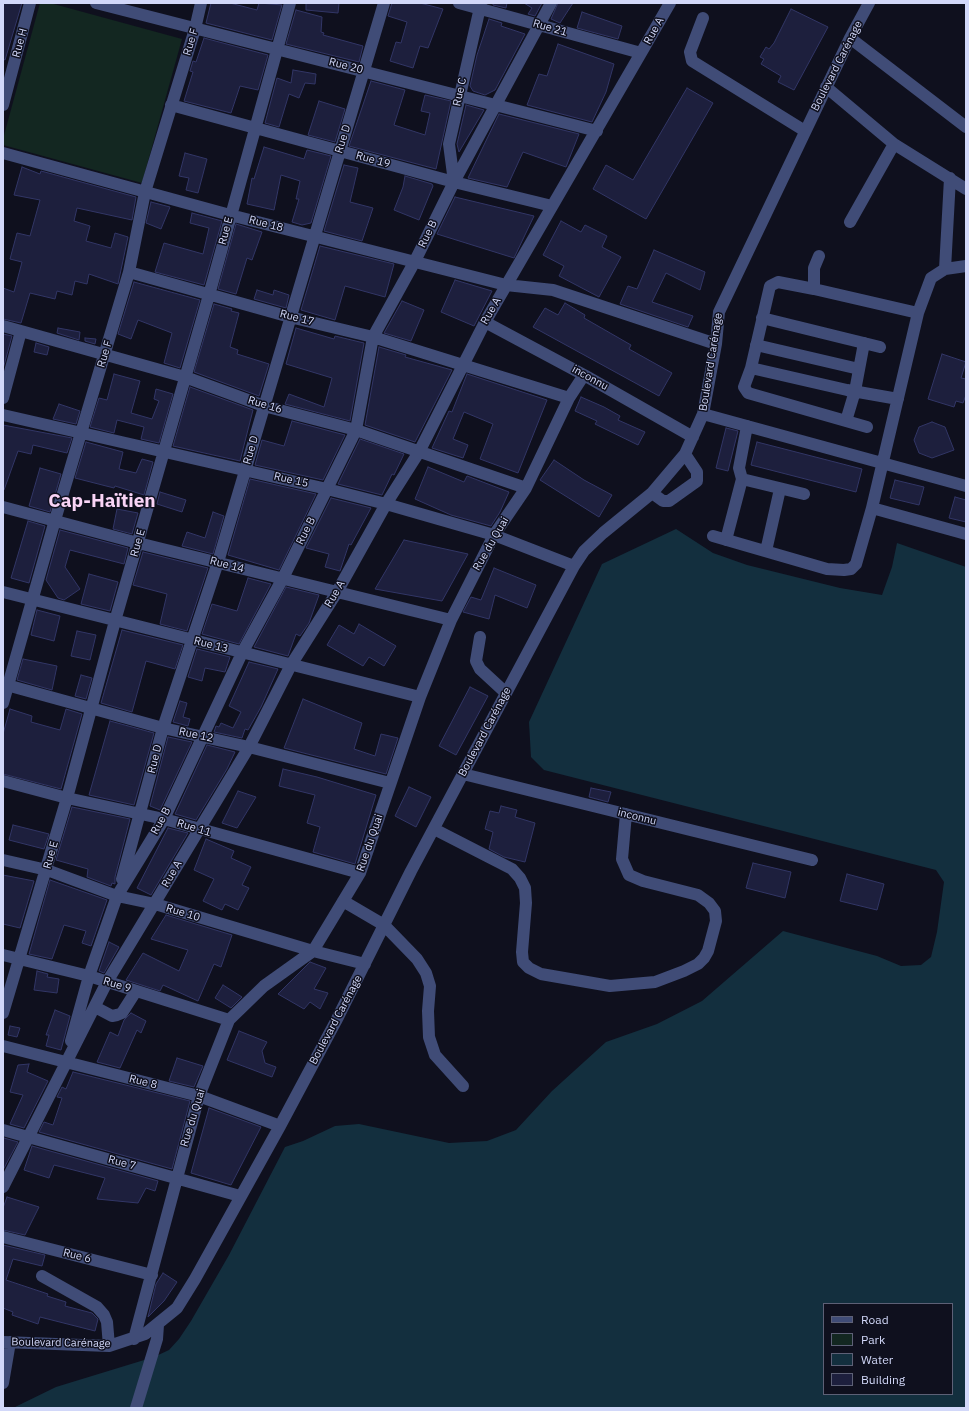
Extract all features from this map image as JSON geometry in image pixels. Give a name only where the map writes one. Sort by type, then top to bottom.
[{"type":"street","name":"Rue H","points":[[3,105],[7,73],[30,3]]},
{"type":"street","name":"Rue F","points":[[3,703],[6,684],[129,272],[145,192],[195,29],[201,3]]},
{"type":"street","name":"Rue E","points":[[3,1013],[47,870],[115,621],[209,295],[290,3]]},
{"type":"street","name":"Rue D","points":[[117,896],[164,728],[246,470],[384,3]]},
{"type":"street","name":"Rue 21","points":[[459,3],[480,6],[641,54]]},
{"type":"street","name":"Rue B","points":[[65,1063],[89,976],[117,896],[164,819],[242,653],[283,578],[356,430],[373,338],[415,261],[454,182],[538,24],[551,3]]},
{"type":"street","name":"Rue A","points":[[3,1187],[30,1137],[65,1063],[107,982],[249,747],[291,665],[337,592],[386,504],[419,452],[485,322],[670,3]]},
{"type":"street","name":"Boulevard Carénage","points":[[7,1342],[109,1346],[134,1339],[145,1334],[158,1325],[177,1308],[196,1279],[240,1196],[280,1126],[434,829],[574,566],[584,551],[603,533],[652,493],[685,454],[703,414],[716,344],[719,312],[726,293],[850,38],[869,3]]},
{"type":"street","name":"Rue 20","points":[[102,4],[195,29],[278,48],[596,131]]},
{"type":"street","name":"Rue C","points":[[454,182],[449,144],[480,6]]},
{"type":"street","points":[[703,18],[690,52],[692,61],[805,131]]},
{"type":"street","points":[[850,38],[966,127]]},
{"type":"street","points":[[826,88],[894,144],[966,189]]},
{"type":"street","name":"Rue 19","points":[[172,105],[454,182],[552,206]]},
{"type":"street","points":[[850,222],[894,144]]},
{"type":"street","name":"Rue 18","points":[[3,153],[230,215],[506,285],[553,290],[716,344]]},
{"type":"street","points":[[944,269],[950,178]]},
{"type":"street","points":[[814,289],[814,268],[819,256]]},
{"type":"street","points":[[713,536],[827,569],[844,570],[851,568],[856,564],[884,464],[918,313],[931,278],[944,269],[966,266]]},
{"type":"street","name":"Rue 17","points":[[129,272],[290,317],[373,338],[464,365]]},
{"type":"street","points":[[867,427],[748,393],[744,387],[751,368],[771,284],[778,282],[814,289],[918,313]]},
{"type":"street","points":[[762,318],[880,347]]},
{"type":"street","name":"inconnu","points":[[485,322],[584,375],[693,437]]},
{"type":"street","name":"Rue 16","points":[[3,326],[185,377],[264,406],[356,430],[526,488]]},
{"type":"street","points":[[3,398],[21,331]]},
{"type":"street","points":[[846,421],[855,391],[864,343]]},
{"type":"street","points":[[756,345],[859,370]]},
{"type":"street","points":[[464,365],[569,398]]},
{"type":"street","points":[[751,368],[898,399]]},
{"type":"street","name":"Rue du Quai","points":[[134,1339],[199,1096],[229,1020],[264,986],[313,951],[360,873],[420,697],[451,620],[494,536],[526,488],[569,398],[584,375]]},
{"type":"street","points":[[703,414],[966,486]]},
{"type":"street","name":"Rue 15","points":[[3,415],[81,434],[328,488],[494,536],[574,566]]},
{"type":"street","points":[[726,540],[742,479],[740,463],[747,426]]},
{"type":"street","points":[[652,493],[662,501],[669,501],[698,481],[697,472],[685,454]]},
{"type":"street","points":[[742,479],[804,494]]},
{"type":"street","points":[[766,552],[780,489]]},
{"type":"street","name":"Rue 14","points":[[3,507],[138,543],[451,620]]},
{"type":"street","points":[[872,508],[966,534]]},
{"type":"street","name":"Rue 13","points":[[3,592],[32,598],[115,621],[420,697]]},
{"type":"street","points":[[480,636],[476,661],[480,669],[506,693]]},
{"type":"street","name":"Rue 12","points":[[6,684],[164,728],[249,747],[390,783]]},
{"type":"street","name":"inconnu","points":[[463,774],[812,860]]},
{"type":"street","name":"Rue 11","points":[[3,781],[67,798],[164,819],[198,830],[360,873]]},
{"type":"street","points":[[434,829],[512,869],[520,878],[525,888],[526,903],[522,952],[523,962],[529,968],[541,974],[610,986],[654,982],[684,971],[698,964],[704,958],[708,951],[716,921],[715,911],[709,903],[698,895],[643,881],[629,875],[622,859],[626,814]]},
{"type":"street","name":"Rue 10","points":[[3,860],[47,870],[117,896],[155,904],[313,951],[365,964]]},
{"type":"street","points":[[343,901],[384,926],[417,959],[426,973],[430,986],[428,1011],[429,1037],[436,1055],[463,1086]]},
{"type":"street","name":"Rue 9","points":[[3,955],[89,976],[229,1020]]},
{"type":"street","points":[[95,1007],[112,1016],[117,1015],[122,1013],[136,991]]},
{"type":"street","name":"Rue 8","points":[[3,1046],[199,1096],[280,1126]]},
{"type":"street","name":"Rue 7","points":[[3,1130],[240,1196]]},
{"type":"street","name":"Rue 6","points":[[3,1237],[152,1275]]},
{"type":"street","points":[[42,1276],[97,1307],[104,1315],[107,1322],[109,1346]]},
{"type":"street","points":[[136,1408],[154,1351],[158,1325]]},
{"type":"street","points":[[3,1383],[7,1342]]},
{"type":"green space","points":[[40,3],[50,3],[182,39],[142,183],[3,145],[3,139]]},
{"type":"water","points":[[676,529],[713,553],[747,565],[840,588],[882,595],[892,567],[897,543],[966,567],[966,1408],[13,1408],[56,1387],[154,1357],[169,1350],[179,1339],[191,1321],[229,1255],[285,1147],[303,1141],[335,1126],[359,1124],[449,1143],[487,1141],[516,1130],[552,1091],[606,1042],[657,1024],[702,1001],[783,931],[877,956],[901,966],[921,965],[931,957],[937,932],[944,882],[936,870],[544,770],[531,757],[529,722],[602,564]]},
{"type":"building","points":[[3,3],[22,3],[5,60],[3,59]]},
{"type":"building","points":[[211,3],[230,3],[257,10],[259,3],[282,5],[272,40],[206,23]]},
{"type":"building","points":[[306,3],[339,3],[338,13],[306,10]]},
{"type":"building","points":[[392,3],[420,3],[443,9],[428,48],[420,46],[413,68],[390,61],[396,42],[401,43],[407,22],[388,16]]},
{"type":"building","points":[[493,3],[507,3],[506,8],[493,5]]},
{"type":"building","points":[[524,3],[542,3],[535,16],[528,14],[532,8]]},
{"type":"building","points":[[558,3],[573,3],[560,23],[551,19]]},
{"type":"building","points":[[791,9],[828,27],[794,90],[778,82],[781,76],[761,64],[764,59],[760,57],[766,47],[769,49],[774,43]]},
{"type":"building","points":[[296,10],[322,17],[321,32],[324,33],[323,35],[363,46],[359,62],[286,44]]},
{"type":"building","points":[[582,12],[622,26],[618,39],[577,28]]},
{"type":"building","points":[[489,19],[502,23],[501,26],[525,34],[495,90],[485,95],[473,91],[470,86],[477,55]]},
{"type":"building","points":[[204,38],[268,55],[258,90],[240,86],[231,113],[184,101],[193,72],[190,71],[193,61],[196,62]]},
{"type":"building","points":[[558,44],[614,64],[606,92],[592,122],[527,105],[539,74],[547,76]]},
{"type":"building","points":[[293,70],[316,74],[315,84],[305,83],[299,98],[289,94],[279,127],[265,123],[277,78],[291,83]]},
{"type":"building","points":[[371,81],[405,90],[394,125],[425,135],[430,113],[421,111],[425,95],[451,101],[436,169],[349,146]]},
{"type":"building","points":[[687,88],[713,103],[646,219],[593,189],[606,165],[633,180]]},
{"type":"building","points":[[319,101],[345,109],[335,142],[308,135]]},
{"type":"building","points":[[466,105],[484,110],[459,152],[457,144]]},
{"type":"building","points":[[499,114],[579,134],[566,167],[523,152],[507,187],[468,178]]},
{"type":"building","points":[[264,147],[304,159],[307,150],[331,156],[311,223],[302,225],[292,222],[299,199],[296,199],[300,181],[281,175],[274,210],[247,204],[252,178],[254,179]]},
{"type":"building","points":[[185,153],[207,159],[198,193],[186,190],[189,178],[179,176]]},
{"type":"building","points":[[344,165],[358,168],[350,202],[373,208],[362,241],[324,231]]},
{"type":"building","points":[[22,167],[40,174],[41,171],[136,197],[132,220],[77,208],[74,221],[90,226],[86,241],[111,248],[115,233],[128,237],[118,284],[89,274],[87,284],[75,281],[72,295],[57,291],[55,299],[30,293],[21,323],[3,319],[3,288],[14,292],[22,262],[10,259],[17,233],[30,236],[40,200],[14,195]]},
{"type":"building","points":[[405,176],[432,184],[433,186],[419,220],[394,210],[403,187]]},
{"type":"building","points":[[455,197],[534,216],[514,258],[437,234]]},
{"type":"building","points":[[151,202],[170,207],[161,229],[146,223]]},
{"type":"building","points":[[192,213],[222,221],[204,285],[155,272],[164,243],[203,254],[209,228],[190,223]]},
{"type":"building","points":[[561,221],[581,232],[585,225],[607,236],[602,247],[621,257],[599,297],[559,276],[564,266],[543,255]]},
{"type":"building","points":[[236,224],[262,232],[252,260],[247,258],[236,294],[218,289]]},
{"type":"building","points":[[320,246],[394,264],[385,297],[345,286],[335,320],[301,310]]},
{"type":"building","points":[[654,250],[705,272],[700,290],[666,273],[652,302],[693,316],[688,327],[620,304],[628,286],[637,289]]},
{"type":"building","points":[[455,280],[492,291],[474,326],[441,312]]},
{"type":"building","points":[[134,282],[200,300],[180,368],[164,363],[172,333],[138,320],[131,339],[118,334]]},
{"type":"building","points":[[257,290],[273,295],[274,290],[289,295],[286,308],[254,299]]},
{"type":"building","points":[[402,301],[424,310],[411,341],[384,333]]},
{"type":"building","points":[[565,303],[585,315],[584,318],[631,345],[629,349],[672,373],[659,396],[533,327],[545,308],[558,315]]},
{"type":"building","points":[[214,304],[232,309],[231,311],[239,313],[230,347],[238,350],[237,354],[269,364],[259,396],[194,372]]},
{"type":"building","points":[[58,328],[80,332],[79,340],[57,333]]},
{"type":"building","points":[[296,328],[334,339],[335,336],[364,343],[350,421],[285,404],[289,394],[324,407],[332,378],[286,364]]},
{"type":"building","points":[[3,334],[12,336],[3,369]]},
{"type":"building","points":[[85,338],[96,339],[95,344],[85,341]]},
{"type":"building","points":[[36,343],[49,347],[47,355],[34,352]]},
{"type":"building","points":[[379,347],[406,355],[405,357],[452,370],[415,442],[365,425]]},
{"type":"building","points":[[942,354],[966,362],[961,378],[966,379],[966,395],[963,403],[956,401],[954,407],[928,399]]},
{"type":"building","points":[[114,374],[140,381],[131,413],[152,419],[159,401],[154,399],[156,389],[173,394],[159,443],[141,439],[144,427],[117,420],[114,433],[90,427],[99,398],[107,400]]},
{"type":"building","points":[[467,374],[547,400],[518,473],[480,459],[493,424],[464,412],[453,439],[468,445],[463,458],[432,448],[449,411],[452,412]]},
{"type":"building","points":[[190,387],[253,410],[240,461],[173,446]]},
{"type":"building","points":[[581,397],[620,416],[618,420],[645,432],[638,445],[595,424],[597,421],[575,411]]},
{"type":"building","points":[[59,404],[80,411],[76,424],[53,419]]},
{"type":"building","points":[[292,421],[345,435],[323,480],[255,465],[262,440],[284,446]]},
{"type":"building","points":[[932,422],[945,427],[954,450],[932,458],[919,453],[914,440],[919,427]]},
{"type":"building","points":[[3,425],[72,438],[67,453],[33,445],[31,454],[18,451],[3,490]]},
{"type":"building","points":[[726,428],[738,431],[728,471],[716,468]]},
{"type":"building","points":[[360,439],[404,454],[382,495],[338,484]]},
{"type":"building","points":[[86,442],[123,452],[119,469],[136,473],[142,459],[153,462],[144,495],[115,486],[114,488],[75,478]]},
{"type":"building","points":[[757,442],[862,469],[856,492],[751,465]]},
{"type":"building","points":[[554,460],[584,480],[612,495],[599,517],[540,480]]},
{"type":"building","points":[[428,467],[464,482],[467,476],[509,492],[500,512],[491,526],[451,515],[415,499]]},
{"type":"building","points":[[40,468],[61,474],[50,512],[29,506]]},
{"type":"building","points":[[250,479],[316,494],[279,570],[228,555]]},
{"type":"building","points":[[895,480],[924,487],[919,505],[890,498]]},
{"type":"building","points":[[160,492],[186,500],[182,512],[157,504]]},
{"type":"building","points":[[955,497],[966,500],[966,522],[949,518]]},
{"type":"building","points":[[331,498],[371,508],[351,545],[349,544],[340,571],[325,567],[329,554],[306,548]]},
{"type":"building","points":[[117,509],[138,513],[132,534],[113,529]]},
{"type":"building","points":[[213,512],[224,516],[213,554],[182,546],[187,532],[205,538]]},
{"type":"building","points":[[28,521],[45,526],[29,583],[11,578]]},
{"type":"building","points":[[60,530],[128,548],[124,564],[70,550],[65,567],[80,589],[64,600],[58,598],[46,580]]},
{"type":"building","points":[[404,540],[468,554],[442,601],[375,589]]},
{"type":"building","points":[[143,552],[208,568],[187,631],[160,624],[167,594],[133,585]]},
{"type":"building","points":[[494,568],[536,585],[527,608],[495,595],[489,619],[463,612],[471,597],[481,600]]},
{"type":"building","points":[[89,574],[118,582],[110,611],[81,604]]},
{"type":"building","points":[[248,578],[271,584],[239,644],[202,634],[212,604],[237,611]]},
{"type":"building","points":[[286,587],[319,595],[309,623],[300,636],[296,634],[288,656],[254,647]]},
{"type":"building","points":[[37,610],[60,616],[54,641],[31,635]]},
{"type":"building","points":[[359,624],[396,646],[384,666],[369,657],[363,666],[327,645],[339,625],[354,634]]},
{"type":"building","points":[[122,630],[183,645],[175,669],[146,661],[132,712],[101,703]]},
{"type":"building","points":[[77,631],[96,635],[90,660],[71,656]]},
{"type":"building","points":[[197,649],[230,657],[225,672],[205,668],[202,681],[188,677]]},
{"type":"building","points":[[23,659],[57,666],[52,690],[17,680]]},
{"type":"building","points":[[249,662],[278,669],[261,707],[248,730],[245,729],[242,738],[214,732],[216,726],[219,727],[221,723],[233,728],[241,712],[229,706]]},
{"type":"building","points":[[81,675],[92,678],[86,699],[75,696]]},
{"type":"building","points":[[470,687],[488,696],[456,755],[439,746]]},
{"type":"building","points":[[303,699],[362,723],[354,749],[375,756],[381,734],[398,738],[386,774],[284,748]]},
{"type":"building","points":[[180,701],[187,703],[183,717],[190,719],[188,726],[173,722]]},
{"type":"building","points":[[10,709],[32,716],[31,722],[60,730],[66,709],[82,714],[61,789],[3,774],[3,734]]},
{"type":"building","points":[[110,721],[154,733],[134,805],[89,795]]},
{"type":"building","points":[[168,737],[192,742],[160,810],[150,806]]},
{"type":"building","points":[[207,745],[235,752],[227,769],[196,820],[175,814]]},
{"type":"building","points":[[283,769],[317,777],[376,795],[355,864],[313,852],[320,827],[307,823],[315,795],[279,786]]},
{"type":"building","points":[[409,787],[431,797],[416,827],[395,816]]},
{"type":"building","points":[[591,788],[611,792],[608,802],[589,797]]},
{"type":"building","points":[[238,791],[256,797],[237,828],[222,823]]},
{"type":"building","points":[[501,806],[517,810],[515,817],[535,823],[525,862],[504,857],[489,849],[493,832],[485,829],[490,811],[499,813]]},
{"type":"building","points":[[72,807],[130,819],[115,877],[115,884],[112,883],[111,886],[87,877],[88,869],[56,860]]},
{"type":"building","points":[[13,825],[49,834],[44,849],[9,840]]},
{"type":"building","points":[[168,828],[188,833],[151,895],[137,888]]},
{"type":"building","points":[[206,839],[234,851],[231,858],[251,867],[242,885],[249,888],[238,910],[225,904],[222,910],[203,901],[214,879],[194,870]]},
{"type":"building","points":[[753,863],[791,872],[785,898],[746,888]]},
{"type":"building","points":[[847,874],[884,884],[877,910],[840,901]]},
{"type":"building","points":[[3,875],[34,881],[20,928],[3,924]]},
{"type":"building","points":[[50,880],[107,900],[91,946],[82,943],[86,931],[64,925],[52,959],[29,954]]},
{"type":"building","points":[[166,915],[232,935],[221,967],[214,964],[198,1001],[163,985],[160,991],[126,980],[143,953],[179,971],[188,950],[151,939]]},
{"type":"building","points":[[109,942],[119,947],[104,973],[99,971]]},
{"type":"building","points":[[310,962],[326,968],[314,989],[328,993],[320,1009],[310,1002],[304,1009],[278,994]]},
{"type":"building","points":[[37,971],[48,974],[47,977],[59,979],[57,993],[34,990]]},
{"type":"building","points":[[223,985],[242,997],[231,1008],[215,998]]},
{"type":"building","points":[[55,1010],[70,1016],[61,1050],[46,1046],[49,1035],[46,1035]]},
{"type":"building","points":[[131,1013],[146,1021],[141,1033],[137,1030],[120,1068],[97,1062],[110,1032],[118,1036],[124,1020]]},
{"type":"building","points":[[10,1026],[20,1028],[17,1037],[8,1035]]},
{"type":"building","points":[[239,1031],[267,1042],[262,1051],[265,1063],[276,1067],[272,1077],[227,1060]]},
{"type":"building","points":[[177,1058],[203,1066],[194,1087],[169,1081]]},
{"type":"building","points":[[29,1064],[27,1072],[48,1081],[24,1128],[10,1124],[23,1095],[10,1092],[18,1065]]},
{"type":"building","points":[[73,1072],[190,1101],[172,1169],[39,1132],[44,1122],[53,1125],[62,1098],[57,1097],[62,1087],[66,1089]]},
{"type":"building","points":[[209,1108],[261,1127],[231,1185],[191,1173]]},
{"type":"building","points":[[4,1138],[18,1142],[3,1170],[3,1141]]},
{"type":"building","points":[[32,1146],[158,1181],[155,1191],[146,1188],[138,1203],[97,1199],[105,1178],[54,1165],[49,1178],[24,1170]]},
{"type":"building","points":[[7,1197],[39,1207],[25,1235],[3,1230],[3,1208]]},
{"type":"building","points":[[3,1245],[45,1255],[42,1266],[13,1259],[6,1280],[48,1294],[47,1296],[66,1302],[65,1306],[92,1313],[98,1319],[95,1331],[40,1317],[38,1324],[12,1315],[13,1312],[3,1308]]},
{"type":"building","points":[[163,1273],[177,1282],[164,1301],[148,1317],[156,1284]]},
{"type":"district","name":"Cap-Haïtien","points":[[102,502]]}]
